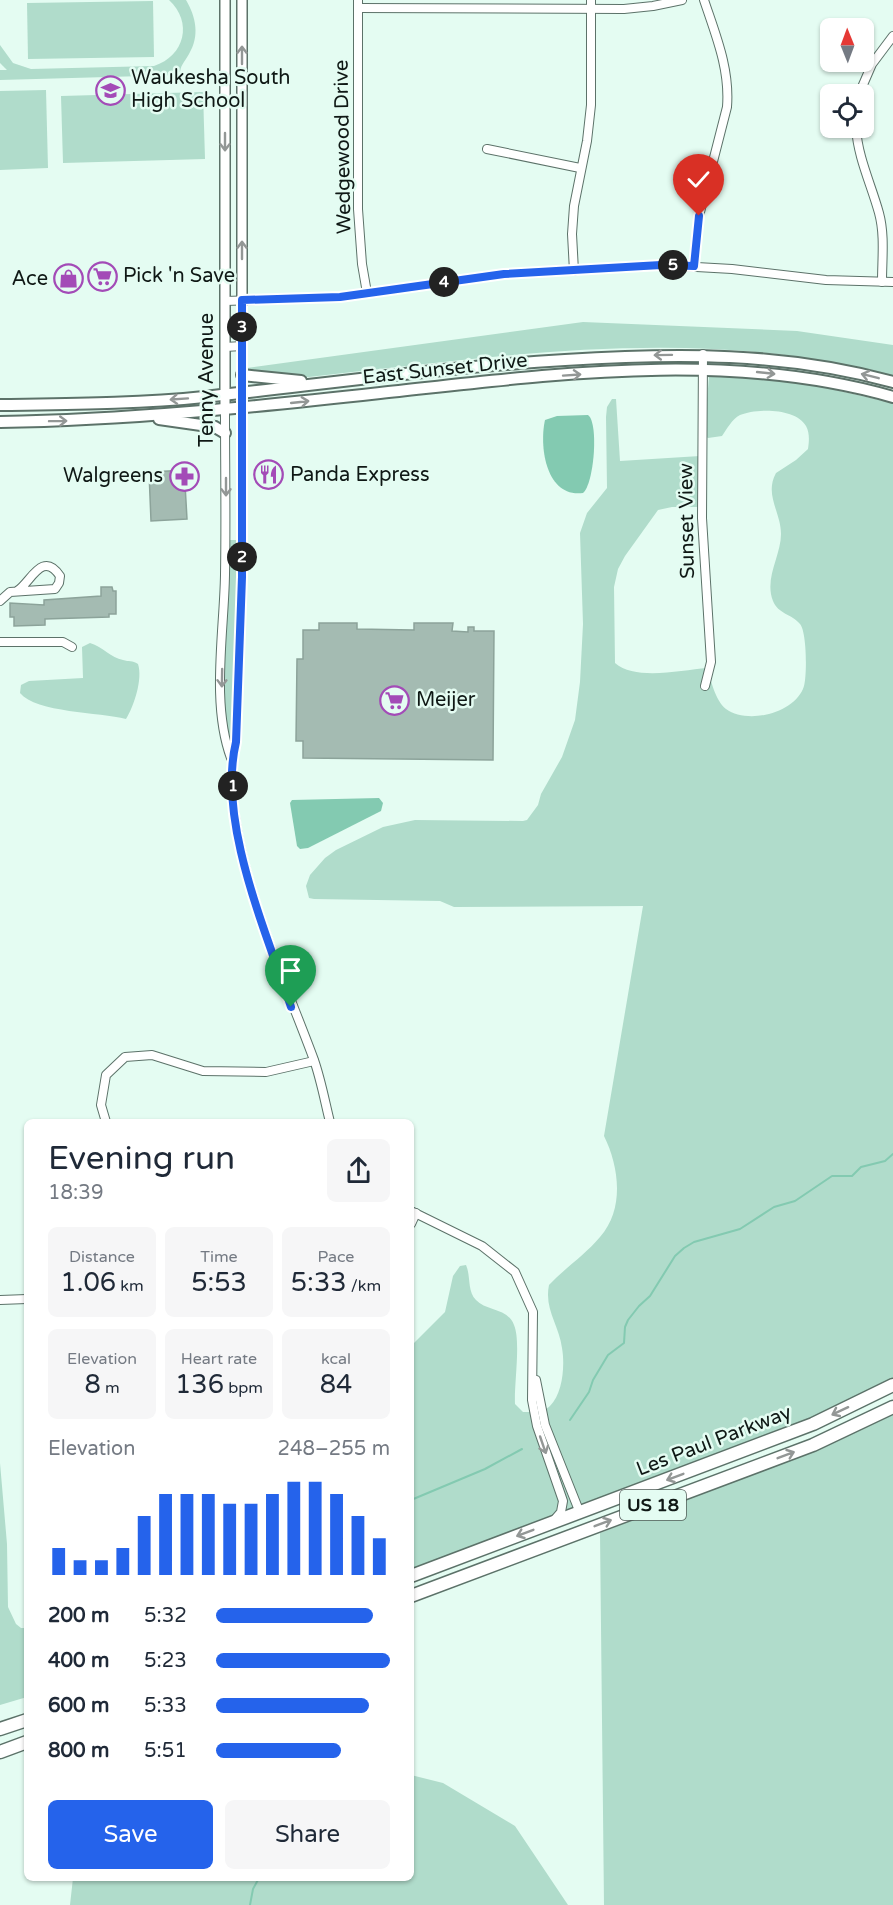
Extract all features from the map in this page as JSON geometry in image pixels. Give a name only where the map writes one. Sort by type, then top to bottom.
[{"type":"main road","name":"East Sunset Drive","points":[[0,405],[132,402],[511,363],[703,354],[811,363],[893,382]]},
{"type":"main road","name":"East Sunset Drive","points":[[0,422],[147,417],[513,379],[703,370],[752,371],[796,376],[836,382],[893,397]]},
{"type":"main road","points":[[242,375],[316,384]]},
{"type":"main road","points":[[147,417],[215,428],[225,433]]},
{"type":"main road","name":"Les Paul Parkway","points":[[414,1575],[813,1424],[893,1385]]},
{"type":"main road","name":"Les Paul Parkway","points":[[414,1595],[813,1445],[893,1407]]},
{"type":"main road","points":[[427,1590],[471,1567],[578,1524],[580,1513]]},
{"type":"main road","points":[[0,1729],[24,1721]]},
{"type":"main road","points":[[0,1752],[24,1743]]},
{"type":"street","name":"Tenny Avenue","points":[[225,0],[226,540],[222,718],[225,741],[232,759],[237,830],[247,872],[291,1007],[314,1062],[329,1119]]},
{"type":"street","name":"Tenny Avenue","points":[[232,759],[236,742],[242,540],[242,0]]},
{"type":"street","points":[[358,4],[591,4],[646,7],[682,0]]},
{"type":"street","points":[[694,266],[699,216],[727,107],[728,91],[723,55],[704,0]]},
{"type":"street","name":"Wedgewood Drive","points":[[358,4],[358,209],[361,254],[367,293]]},
{"type":"street","points":[[574,271],[572,220],[580,168],[587,141],[591,105],[591,4]]},
{"type":"street","points":[[863,84],[872,64],[893,36]]},
{"type":"street","points":[[857,138],[860,157],[880,222],[882,282]]},
{"type":"street","points":[[487,149],[580,168]]},
{"type":"street","points":[[225,301],[313,299],[504,274],[661,265],[694,266],[826,280],[893,282]]},
{"type":"street","points":[[225,346],[242,346]]},
{"type":"street","name":"Sunset View","points":[[703,354],[702,518],[711,662],[705,686]]},
{"type":"street","points":[[511,363],[513,379]]},
{"type":"street","points":[[226,540],[242,540]]},
{"type":"street","points":[[0,601],[6,594],[17,591],[51,591],[57,587],[60,576],[52,569],[40,568],[34,571],[24,586],[17,591]]},
{"type":"street","points":[[0,642],[63,642],[72,647]]},
{"type":"street","points":[[222,645],[239,645]]},
{"type":"street","points":[[105,1119],[101,1105],[106,1075],[125,1057],[152,1055],[202,1071],[266,1072],[314,1062]]},
{"type":"street","points":[[414,1212],[482,1246],[515,1272],[533,1312],[532,1400],[537,1426],[563,1501],[561,1512],[552,1523]]},
{"type":"street","points":[[0,1300],[24,1299]]},
{"type":"street","points":[[533,1367],[545,1425],[580,1513]]},
{"type":"shaded area","points":[[169,0],[186,0],[192,13],[196,33],[180,75],[0,80],[0,70],[7,70],[0,63],[0,45],[13,63],[31,69],[154,66],[165,61],[179,47],[183,28],[177,9]]},
{"type":"shaded area","points":[[153,1],[154,57],[28,59],[27,3]]},
{"type":"shaded area","points":[[46,90],[48,168],[0,170],[0,91]]},
{"type":"shaded area","points":[[203,92],[205,159],[63,163],[61,96]]},
{"type":"shaded area","points":[[583,322],[797,331],[893,345],[893,376],[821,360],[748,351],[675,348],[602,349],[528,354],[309,377],[283,377],[248,372],[247,368]]},
{"type":"shaded area","points":[[717,375],[800,382],[893,403],[893,1383],[834,1410],[655,1484],[414,1568],[414,1343],[445,1312],[453,1276],[460,1266],[466,1265],[471,1292],[476,1300],[480,1304],[507,1315],[514,1325],[517,1352],[515,1404],[523,1412],[541,1411],[550,1406],[558,1394],[562,1379],[563,1355],[548,1302],[549,1285],[594,1244],[608,1226],[613,1214],[616,1201],[616,1174],[604,1136],[643,906],[454,907],[440,901],[314,899],[309,898],[306,886],[310,875],[325,858],[336,850],[383,827],[415,820],[523,821],[527,820],[538,805],[541,794],[562,757],[575,720],[580,682],[583,624],[580,533],[587,513],[607,488],[606,417],[607,407],[612,399],[616,399],[620,461],[700,456],[699,507],[672,507],[658,510],[618,569],[614,587],[615,663],[635,672],[646,673],[707,668],[722,705],[735,714],[746,716],[770,714],[792,703],[799,695],[804,686],[806,673],[802,629],[797,621],[775,605],[771,592],[770,584],[781,534],[772,489],[776,473],[808,449],[808,432],[801,420],[794,416],[776,411],[756,411],[737,417],[722,436],[708,438],[704,435],[709,377]]},
{"type":"shaded area","points":[[588,415],[594,441],[590,478],[583,493],[570,492],[561,488],[548,469],[543,443],[545,420],[557,416]]},
{"type":"shaded area","points":[[226,540],[242,540],[232,759],[222,719]]},
{"type":"shaded area","points":[[90,643],[119,659],[138,664],[137,692],[126,719],[40,705],[28,700],[20,693],[21,685],[29,681],[83,678],[82,647]]},
{"type":"shaded area","points":[[379,798],[383,803],[381,811],[308,848],[300,849],[297,846],[290,803],[292,800]]},
{"type":"shaded area","points":[[893,1413],[893,1905],[604,1905],[600,1533],[834,1441]]},
{"type":"shaded area","points":[[0,1463],[7,1544],[8,1607],[16,1624],[24,1628],[24,1698],[0,1705]]},
{"type":"shaded area","points":[[414,1776],[443,1783],[515,1826],[568,1905],[70,1905],[73,1881],[414,1881]]},
{"type":"building","name":"Walgreens","points":[[188,470],[189,484],[185,484],[187,519],[151,521],[149,472]]},
{"type":"building","points":[[101,587],[112,587],[113,591],[116,591],[116,614],[109,614],[109,617],[45,619],[45,625],[14,626],[14,617],[10,617],[10,603],[44,605],[44,600],[101,596]]},
{"type":"building","name":"Meijer","points":[[319,623],[357,623],[357,629],[414,630],[414,623],[453,623],[452,631],[468,632],[468,627],[474,627],[474,631],[494,631],[493,760],[303,758],[303,741],[296,741],[297,659],[303,659],[303,630],[319,630]]},
{"type":"waterway","points":[[570,1420],[589,1392],[593,1380],[608,1355],[624,1343],[628,1320],[650,1296],[675,1256],[684,1248],[694,1242],[740,1229],[774,1207],[795,1201],[832,1176],[852,1176],[861,1167],[885,1161],[893,1154]]},
{"type":"waterway","points":[[414,1499],[485,1469],[522,1449]]},
{"type":"waterway","points":[[250,1905],[253,1889],[257,1881]]},
{"type":"place","name":"Waukesha South High School","points":[[110,90]]},
{"type":"place","name":"Pick 'n Save","points":[[102,276]]},
{"type":"place","name":"Ace","points":[[69,279]]},
{"type":"place","name":"Panda Express","points":[[269,475]]},
{"type":"place","name":"Walgreens","points":[[184,476]]},
{"type":"place","name":"Meijer","points":[[395,700]]},
{"type":"route","points":[[291,1007],[247,872],[235,809],[232,759],[236,742],[242,577],[242,300],[340,297],[504,274],[661,265],[694,266],[699,216]]}]
